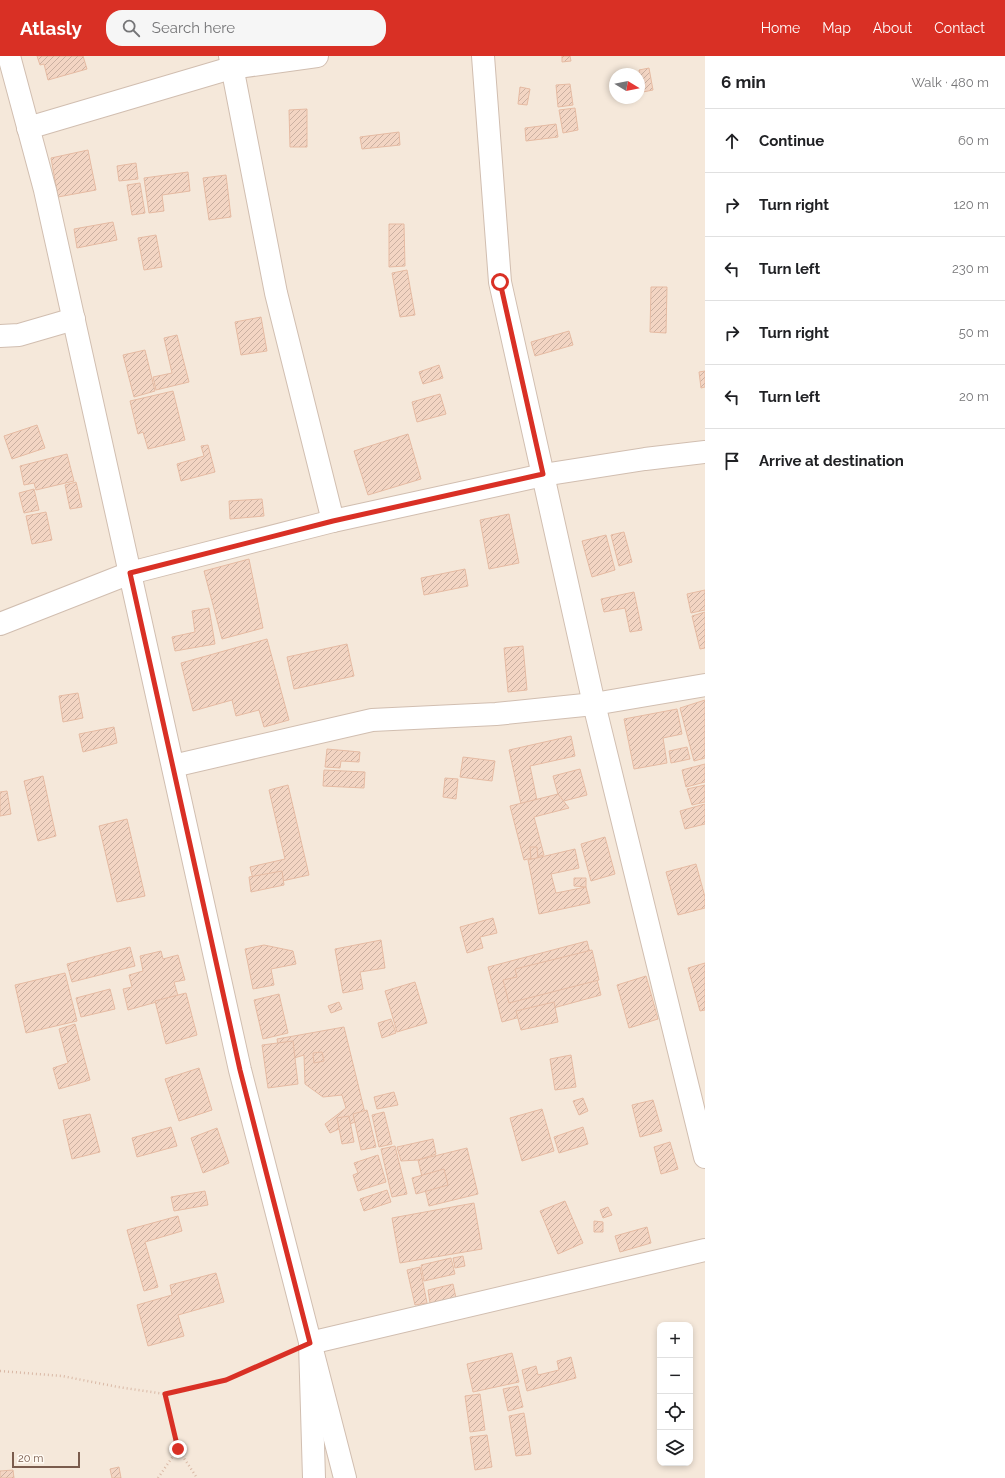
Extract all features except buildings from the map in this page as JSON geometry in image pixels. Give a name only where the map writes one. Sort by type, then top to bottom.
[{"type":"street","points":[[9,56],[45,190],[240,1070],[345,1478]]},
{"type":"street","points":[[28,128],[231,62],[317,56]]},
{"type":"street","points":[[483,56],[500,282],[594,704],[705,1157]]},
{"type":"street","points":[[231,62],[276,294],[333,521]]},
{"type":"street","points":[[0,336],[19,335],[74,319]]},
{"type":"street","points":[[0,624],[130,573],[333,521],[543,474],[705,452]]},
{"type":"street","points":[[173,766],[372,720],[496,714],[594,704],[705,685]]},
{"type":"street","points":[[310,1343],[705,1250]]},
{"type":"street","points":[[310,1343],[314,1478]]},
{"type":"path","points":[[0,1371],[62,1376],[165,1394],[226,1380],[310,1343]]},
{"type":"path","points":[[165,1394],[178,1449],[197,1478]]},
{"type":"path","points":[[158,1478],[178,1449]]},
{"type":"shaded area","points":[[0,56],[705,56],[705,1478],[0,1478]]},
{"type":"route","points":[[178,1449],[165,1394],[226,1380],[310,1343],[240,1070],[130,573],[333,521],[543,474],[500,282]]}]
